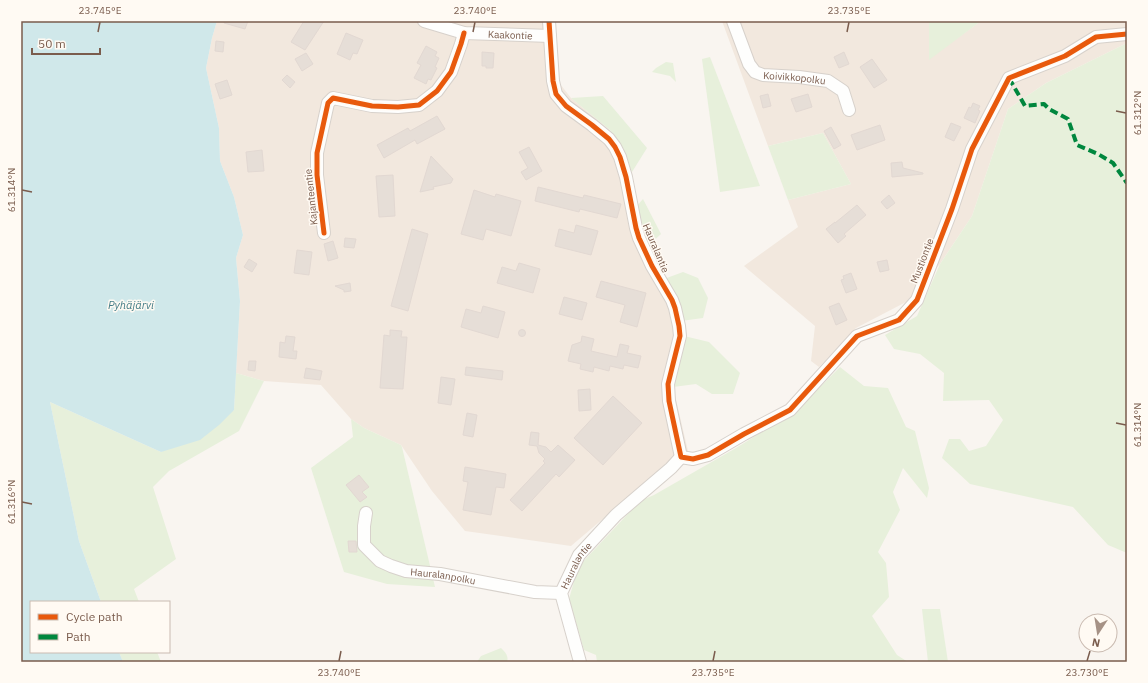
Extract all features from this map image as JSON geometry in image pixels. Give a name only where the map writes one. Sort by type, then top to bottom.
[{"type":"street","name":"Kaakontie","points":[[424,21],[464,32],[550,36]]},
{"type":"street","name":"Hauralantie","points":[[549,21],[553,81],[556,94],[566,106],[592,125],[615,147],[620,157],[626,177],[639,238],[652,266],[672,300],[680,336],[668,384],[669,401],[681,457],[671,468],[616,515],[579,555],[560,593],[580,662]]},
{"type":"street","name":"Koivikkopolku","points":[[733,21],[749,64],[755,72],[763,75],[799,77],[828,81],[843,90],[849,110]]},
{"type":"street","name":"Kajanteentie","points":[[324,233],[317,175],[317,153],[328,103],[330,100],[333,98],[372,106],[398,107],[419,105],[437,91],[451,72],[464,32]]},
{"type":"street","name":"Mustiontie","points":[[681,457],[693,459],[708,455],[790,410],[857,336],[899,320],[917,300],[952,209],[972,149],[1009,78],[1065,56],[1096,37],[1127,34]]},
{"type":"street","name":"Hauralanpolku","points":[[366,514],[364,526],[364,545],[380,560],[391,566],[406,571],[440,574],[535,592],[560,593]]},
{"type":"shaded area","points":[[217,21],[553,21],[557,80],[571,98],[610,130],[632,172],[636,207],[664,279],[675,295],[673,387],[688,451],[671,461],[571,546],[465,531],[432,491],[401,445],[364,428],[351,419],[321,385],[264,381],[236,373],[240,301],[236,258],[243,235],[234,197],[220,161],[219,128],[206,68]]},
{"type":"shaded area","points":[[722,21],[929,21],[929,59],[981,21],[1127,21],[1127,43],[1046,83],[1008,109],[972,216],[940,264],[906,302],[856,328],[819,367],[811,361],[815,326],[744,266],[798,227],[788,200],[851,184],[823,133],[768,146]]},
{"type":"green space","points":[[929,21],[981,21],[929,60]]},
{"type":"green space","points":[[1127,43],[1127,553],[1108,545],[1073,507],[970,484],[942,458],[949,439],[960,439],[969,451],[986,446],[1003,420],[989,400],[943,401],[944,373],[920,354],[894,349],[885,335],[917,316],[940,264],[972,216],[1008,109],[1046,83]]},
{"type":"green space","points":[[710,57],[760,186],[720,192],[702,59]]},
{"type":"green space","points":[[666,62],[673,63],[676,82],[670,76],[652,72]]},
{"type":"green space","points":[[603,96],[647,148],[632,172],[610,130],[571,98]]},
{"type":"green space","points":[[823,133],[851,184],[788,200],[768,146]]},
{"type":"green space","points":[[643,199],[661,234],[650,244],[636,207]]},
{"type":"green space","points":[[683,272],[698,278],[708,298],[703,318],[681,321],[664,279]]},
{"type":"green space","points":[[684,336],[709,342],[740,373],[733,394],[712,394],[696,384],[673,387]]},
{"type":"green space","points":[[840,367],[864,386],[888,388],[906,427],[915,431],[929,488],[927,498],[903,468],[893,492],[900,510],[878,552],[886,563],[889,597],[872,616],[897,655],[908,662],[597,662],[596,655],[584,650],[569,599],[578,567],[640,501],[654,495],[736,448],[796,411]]},
{"type":"green space","points":[[236,373],[264,381],[239,431],[169,471],[153,487],[176,559],[134,589],[139,601],[101,601],[79,541],[50,402],[161,452],[234,410]]},
{"type":"green space","points":[[351,419],[364,428],[401,445],[402,447],[435,587],[387,584],[344,572],[311,468],[353,437]]},
{"type":"green space","points":[[922,609],[940,609],[948,662],[928,662]]},
{"type":"green space","points":[[501,648],[507,656],[507,662],[477,662],[481,656]]},
{"type":"green space","points":[[119,653],[157,653],[161,662],[123,662]]},
{"type":"water","name":"Pyhäjärvi","points":[[21,21],[217,21],[206,68],[219,128],[220,161],[234,197],[243,235],[236,258],[240,301],[234,410],[219,425],[200,440],[161,452],[50,402],[79,541],[101,601],[30,601],[30,653],[119,653],[123,662],[21,662]]},
{"type":"building","points":[[224,21],[248,21],[245,29],[224,23]]},
{"type":"building","points":[[304,21],[324,21],[305,50],[291,42]]},
{"type":"building","points":[[346,33],[363,40],[357,54],[353,53],[350,60],[337,54]]},
{"type":"building","points":[[216,41],[224,42],[223,52],[215,51]]},
{"type":"building","points":[[426,46],[437,52],[435,56],[439,58],[435,67],[437,68],[431,80],[428,79],[426,84],[414,78],[421,65],[417,63]]},
{"type":"building","points":[[482,52],[494,53],[493,68],[486,68],[486,66],[482,66]]},
{"type":"building","points":[[844,52],[849,64],[839,68],[834,57]]},
{"type":"building","points":[[306,53],[313,64],[302,71],[295,59]]},
{"type":"building","points":[[872,59],[887,80],[874,88],[860,67]]},
{"type":"building","points":[[287,75],[295,82],[290,88],[282,80]]},
{"type":"building","points":[[227,80],[232,95],[220,99],[215,84]]},
{"type":"building","points":[[768,94],[771,106],[763,108],[760,96]]},
{"type":"building","points":[[808,94],[812,107],[796,112],[791,99]]},
{"type":"building","points":[[973,103],[980,106],[978,110],[980,111],[975,123],[964,118],[969,107],[971,108]]},
{"type":"building","points":[[437,116],[445,129],[417,144],[415,140],[384,158],[377,145],[408,128],[410,131]]},
{"type":"building","points":[[951,123],[961,127],[954,141],[945,137]]},
{"type":"building","points":[[880,125],[885,140],[857,150],[851,135]]},
{"type":"building","points":[[831,127],[841,145],[834,149],[824,131]]},
{"type":"building","points":[[529,147],[542,171],[526,180],[521,172],[528,168],[519,152]]},
{"type":"building","points":[[262,150],[264,171],[248,172],[246,152]]},
{"type":"building","points":[[431,156],[453,179],[451,183],[420,192]]},
{"type":"building","points":[[902,162],[903,168],[923,174],[892,177],[891,163]]},
{"type":"building","points":[[393,175],[395,216],[379,217],[376,176]]},
{"type":"building","points":[[538,187],[583,198],[584,195],[621,204],[617,218],[580,209],[579,212],[535,201]]},
{"type":"building","points":[[474,190],[495,197],[496,194],[521,201],[511,236],[486,229],[483,240],[461,234]]},
{"type":"building","points":[[889,195],[895,203],[887,209],[881,202]]},
{"type":"building","points":[[857,205],[866,215],[844,234],[846,236],[838,243],[826,229]]},
{"type":"building","points":[[576,225],[598,231],[591,255],[555,246],[559,229],[574,233]]},
{"type":"building","points":[[412,229],[428,234],[408,311],[391,306]]},
{"type":"building","points":[[345,238],[356,239],[354,248],[344,247]]},
{"type":"building","points":[[333,241],[338,258],[328,261],[324,244]]},
{"type":"building","points":[[297,250],[312,252],[309,275],[294,273]]},
{"type":"building","points":[[249,259],[257,264],[252,272],[244,267]]},
{"type":"building","points":[[887,260],[889,270],[880,272],[877,262]]},
{"type":"building","points":[[519,263],[540,269],[533,293],[497,283],[502,267],[516,271]]},
{"type":"building","points":[[851,273],[857,289],[846,293],[841,280],[844,279],[843,276]]},
{"type":"building","points":[[601,281],[646,293],[637,327],[620,322],[625,305],[596,297]]},
{"type":"building","points":[[350,283],[351,291],[344,292],[344,290],[335,286]]},
{"type":"building","points":[[564,297],[587,303],[582,320],[559,314]]},
{"type":"building","points":[[839,303],[847,320],[836,325],[829,307]]},
{"type":"building","points":[[483,306],[505,312],[498,338],[461,327],[466,309],[481,313]]},
{"type":"building","points":[[522,329],[525,330],[525,336],[522,337],[519,336],[518,333],[519,330]]},
{"type":"building","points":[[390,330],[402,331],[401,337],[407,337],[403,389],[380,388],[384,335],[390,336]]},
{"type":"building","points":[[286,336],[295,337],[293,351],[297,351],[296,359],[279,357],[280,342],[285,343]]},
{"type":"building","points":[[582,336],[594,339],[591,351],[617,357],[620,344],[629,346],[627,353],[641,356],[638,368],[624,365],[623,369],[610,366],[609,371],[594,367],[593,372],[580,369],[581,364],[568,361],[572,345],[581,342]]},
{"type":"building","points":[[249,361],[256,361],[255,371],[248,370]]},
{"type":"building","points":[[466,367],[503,371],[502,380],[465,375]]},
{"type":"building","points":[[306,368],[322,371],[320,380],[304,378]]},
{"type":"building","points":[[441,377],[455,379],[451,405],[438,403]]},
{"type":"building","points":[[590,389],[591,410],[579,411],[578,390]]},
{"type":"building","points":[[613,396],[642,423],[603,465],[574,438]]},
{"type":"building","points":[[467,413],[477,415],[473,437],[463,435]]},
{"type":"building","points":[[531,432],[539,433],[538,445],[546,447],[551,452],[558,445],[575,460],[559,477],[556,474],[522,511],[510,500],[545,463],[543,461],[545,459],[539,453],[537,446],[529,445]]},
{"type":"building","points":[[465,467],[506,474],[504,488],[496,487],[491,515],[463,510],[468,482],[463,481]]},
{"type":"building","points":[[359,475],[369,487],[362,492],[367,497],[360,502],[346,485]]},
{"type":"building","points":[[348,541],[356,541],[357,552],[349,552]]},
{"type":"marked path","points":[[1009,78],[1025,106],[1044,104],[1049,109],[1068,119],[1077,145],[1098,154],[1113,163],[1127,183]]},
{"type":"cycle path","points":[[549,21],[553,81],[556,94],[566,106],[609,139],[615,147],[620,157],[626,177],[639,238],[652,266],[672,300],[675,308],[680,336],[668,384],[669,401],[681,457],[693,459],[708,455],[790,410],[857,336],[899,320],[917,300],[952,209],[972,149],[1009,78],[1065,56],[1096,37],[1127,34]]},
{"type":"cycle path","points":[[324,233],[317,175],[317,153],[328,103],[333,98],[372,106],[398,107],[419,105],[437,91],[451,72],[464,33]]}]
